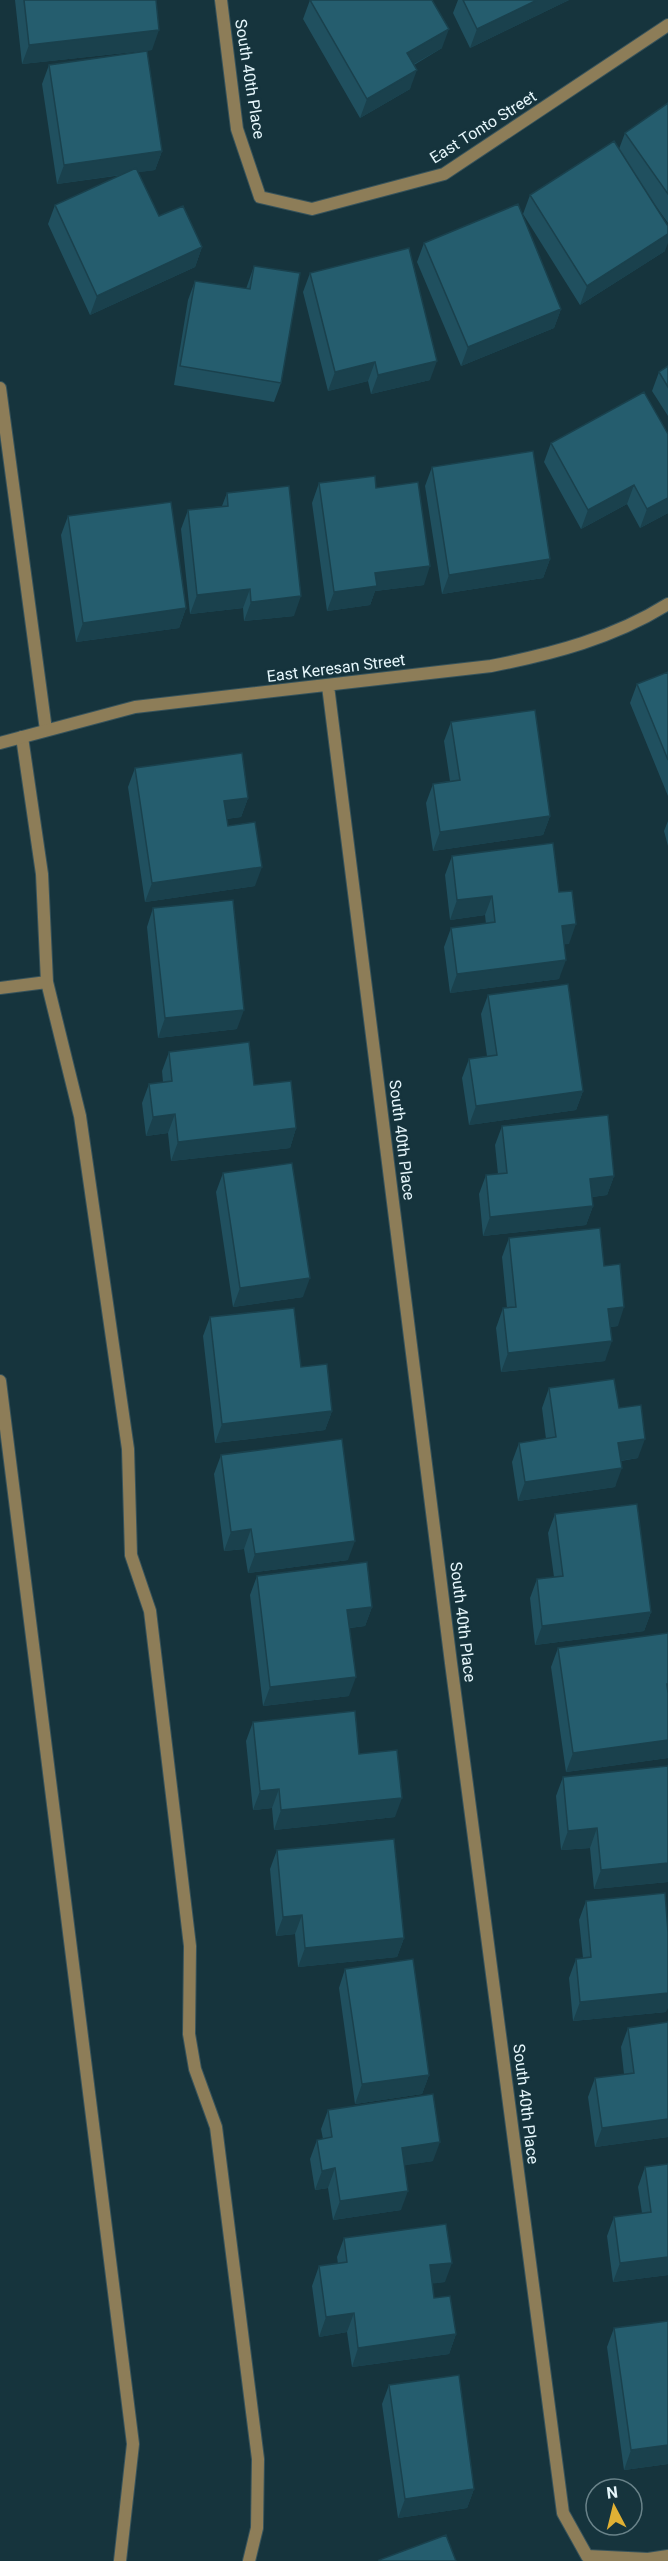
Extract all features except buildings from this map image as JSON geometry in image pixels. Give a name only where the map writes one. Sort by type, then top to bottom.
[{"type":"street","name":"South 40th Place","points":[[221,0],[237,129],[260,197]]},
{"type":"street","name":"East Tonto Street","points":[[260,197],[312,209],[444,174],[668,25]]},
{"type":"street","points":[[0,388],[46,730]]},
{"type":"street","name":"East Keresan Street","points":[[0,742],[135,706],[490,666],[547,655],[603,636],[668,604]]},
{"type":"street","name":"South 40th Place","points":[[328,686],[454,1687],[563,2514],[587,2556],[648,2559],[668,2556]]},
{"type":"street","points":[[22,736],[42,874],[47,982],[82,1128],[128,1449],[131,1555],[150,1611],[190,1946],[189,2034],[195,2068],[216,2127],[258,2459],[256,2528],[249,2561]]},
{"type":"street","points":[[0,988],[47,982]]},
{"type":"street","points":[[0,1381],[133,2444],[120,2561]]}]
